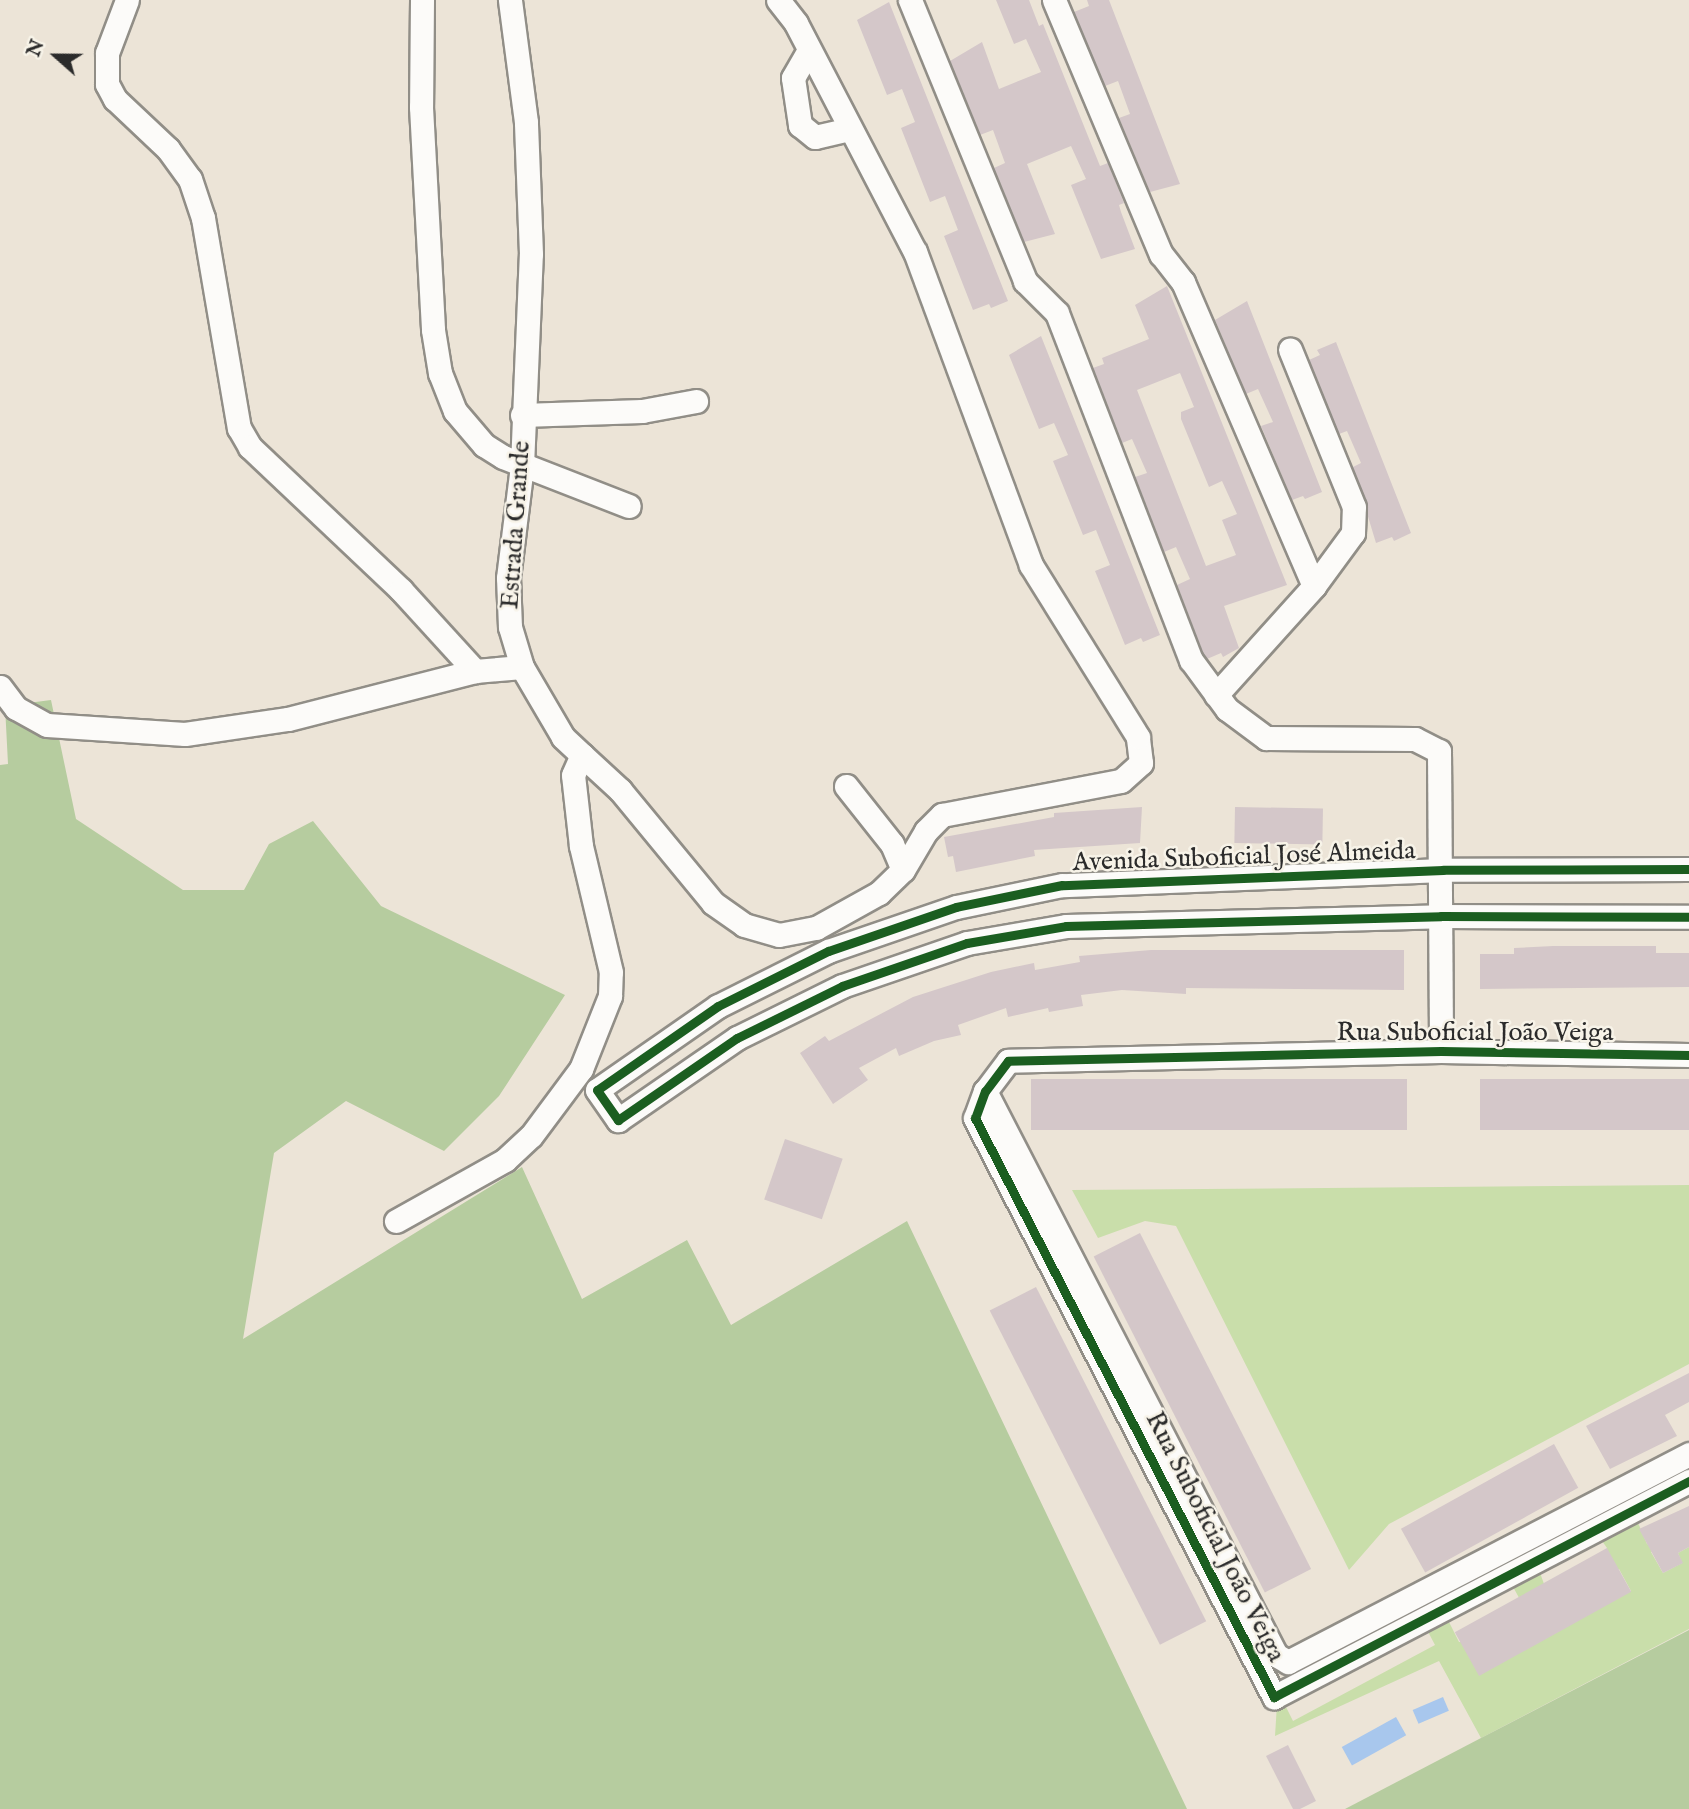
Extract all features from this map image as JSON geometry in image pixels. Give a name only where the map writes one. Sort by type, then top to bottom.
[{"type":"street","points":[[127,0],[107,53],[107,84],[115,99],[169,149],[190,179],[203,218],[239,428],[250,447],[401,590],[475,671]]},
{"type":"street","points":[[422,0],[421,107],[433,330],[440,373],[455,411],[484,445],[522,466],[629,506]]},
{"type":"street","name":"Estrada Grande","points":[[510,0],[526,122],[531,241],[528,377],[522,415],[522,466],[508,578],[510,628],[522,667],[563,737],[620,790],[713,903],[761,932],[798,934],[816,928],[879,893],[903,870],[926,831],[942,815],[1121,781],[1138,770],[1143,752],[1031,565],[915,252],[809,50],[778,0]]},
{"type":"street","points":[[910,0],[1024,281],[1057,313],[1191,660],[1227,709],[1266,738],[1415,739],[1438,751],[1443,870],[1441,1051]]},
{"type":"street","points":[[1054,0],[1161,254],[1183,282],[1314,586]]},
{"type":"street","points":[[809,50],[793,78],[800,125],[815,137],[849,130]]},
{"type":"street","points":[[1216,695],[1314,586],[1353,533],[1354,507],[1290,349]]},
{"type":"street","points":[[522,415],[642,411],[696,401]]},
{"type":"street","points":[[0,687],[16,708],[47,725],[185,734],[288,719],[475,671],[522,667]]},
{"type":"street","points":[[396,1221],[505,1160],[531,1136],[581,1069],[604,1018],[611,972],[581,846],[573,775],[582,755]]},
{"type":"street","points":[[846,786],[892,844],[903,870]]},
{"type":"street","name":"Avenida Suboficial José Almeida","points":[[1441,916],[1066,926],[967,943],[842,986],[749,1032],[618,1120],[597,1090],[718,1006],[828,951],[956,907],[1062,885],[1443,870],[1689,869]]},
{"type":"street","points":[[1441,916],[1689,917]]},
{"type":"street","name":"Rua Suboficial João Veiga","points":[[1689,1055],[1441,1051],[1008,1061],[985,1091],[975,1118],[1275,1697],[1689,1481]]},
{"type":"street","name":"Rua Suboficial João Veiga","points":[[985,1091],[1276,1655],[1288,1662],[1689,1454]]},
{"type":"green space","points":[[51,700],[76,819],[183,890],[244,890],[269,844],[313,821],[381,906],[565,995],[499,1096],[444,1151],[346,1101],[274,1153],[243,1339],[522,1167],[582,1299],[687,1240],[731,1325],[907,1221],[1187,1809],[0,1809],[0,765],[8,764],[5,706]]},
{"type":"green space","points":[[1689,1185],[1689,1364],[1389,1524],[1349,1570],[1176,1226],[1145,1221],[1098,1238],[1072,1190]]},
{"type":"green space","points":[[1636,1518],[1647,1544],[1658,1548],[1651,1552],[1663,1573],[1682,1563],[1678,1553],[1689,1547],[1689,1629],[1481,1738],[1439,1661],[1275,1736],[1277,1704],[1283,1701],[1293,1721],[1435,1645],[1425,1626],[1445,1614],[1459,1642],[1515,1637],[1521,1649],[1541,1638],[1512,1585],[1539,1570],[1548,1595],[1631,1591],[1619,1569],[1609,1573],[1607,1548],[1600,1538]]},
{"type":"green space","points":[[1689,1630],[1689,1809],[1345,1809],[1481,1738]]},
{"type":"water","points":[[1443,1697],[1449,1711],[1418,1724],[1413,1710]]},
{"type":"water","points":[[1396,1717],[1406,1735],[1352,1765],[1342,1747]]},
{"type":"building","points":[[996,0],[1029,0],[1039,26],[1043,24],[1100,166],[1108,163],[1124,203],[1119,205],[1135,249],[1101,259],[1071,185],[1086,179],[1071,146],[1027,164],[1055,234],[1024,242],[994,168],[1005,163],[993,130],[980,135],[950,61],[982,42],[999,89],[1041,72],[1026,39],[1014,44]]},
{"type":"building","points":[[1087,0],[1109,0],[1180,184],[1150,192],[1119,118],[1130,114],[1118,81],[1105,86],[1074,12],[1089,6]]},
{"type":"building","points":[[889,2],[1008,301],[991,308],[989,304],[973,310],[944,236],[958,230],[945,196],[930,202],[901,128],[915,122],[902,89],[887,95],[857,20]]},
{"type":"building","points":[[1167,286],[1287,585],[1224,606],[1239,648],[1223,657],[1221,653],[1207,659],[1203,653],[1177,585],[1190,579],[1176,547],[1164,552],[1135,477],[1147,473],[1132,439],[1122,443],[1093,368],[1104,364],[1102,358],[1149,339],[1135,305]],"holes":[[[1180,373],[1194,407],[1181,412],[1181,419],[1209,487],[1222,481],[1237,514],[1222,520],[1236,555],[1206,566],[1137,390]]]},
{"type":"building","points":[[1247,301],[1322,492],[1305,499],[1303,496],[1292,500],[1261,426],[1273,422],[1258,389],[1246,394],[1215,320]]},
{"type":"building","points":[[1041,336],[1160,635],[1143,642],[1141,638],[1125,645],[1095,571],[1110,565],[1096,530],[1083,535],[1053,461],[1068,455],[1054,423],[1039,429],[1009,355]]},
{"type":"building","points":[[1336,342],[1411,533],[1394,541],[1392,537],[1376,543],[1353,467],[1361,463],[1347,431],[1339,434],[1309,360],[1320,355],[1317,350]]},
{"type":"building","points":[[1142,807],[1140,843],[1034,850],[1035,856],[956,872],[953,856],[948,857],[944,837],[1054,817],[1054,813]]},
{"type":"building","points":[[1235,807],[1323,809],[1322,845],[1234,843]]},
{"type":"building","points":[[1656,946],[1656,953],[1689,953],[1689,987],[1480,989],[1480,954],[1514,954],[1514,948]]},
{"type":"building","points":[[1151,950],[1404,950],[1404,990],[1186,988],[1186,994],[1122,990],[1081,995],[1083,1006],[1049,1012],[1048,1008],[1008,1017],[1006,1008],[958,1025],[961,1035],[934,1041],[899,1056],[896,1048],[859,1068],[868,1080],[833,1104],[800,1053],[825,1036],[829,1041],[913,997],[991,972],[1034,963],[1035,970],[1080,962],[1079,956]]},
{"type":"building","points":[[1031,1079],[1407,1079],[1407,1130],[1031,1130]]},
{"type":"building","points":[[1480,1079],[1689,1079],[1689,1130],[1480,1130]]},
{"type":"building","points":[[785,1139],[843,1159],[822,1219],[764,1200]]},
{"type":"building","points":[[1140,1233],[1311,1569],[1265,1593],[1094,1257]]},
{"type":"building","points":[[1036,1287],[1206,1621],[1160,1645],[990,1311]]},
{"type":"building","points":[[1689,1373],[1689,1402],[1665,1415],[1677,1436],[1610,1469],[1586,1426]]},
{"type":"building","points":[[1554,1444],[1578,1488],[1425,1573],[1401,1529]]},
{"type":"building","points":[[1689,1506],[1689,1547],[1678,1553],[1683,1563],[1663,1573],[1639,1529]]},
{"type":"building","points":[[1607,1548],[1631,1592],[1479,1676],[1455,1632]]},
{"type":"building","points":[[1288,1745],[1316,1801],[1300,1809],[1293,1809],[1266,1756]]},
{"type":"cycle path","points":[[1689,869],[1443,870],[1062,885],[956,907],[828,951],[718,1006],[597,1090],[618,1120],[737,1038],[842,986],[967,943],[1066,926],[1441,916],[1689,917]]},
{"type":"cycle path","points":[[1689,1055],[1441,1051],[1008,1061],[985,1091],[975,1118],[1274,1697],[1689,1481]]}]
